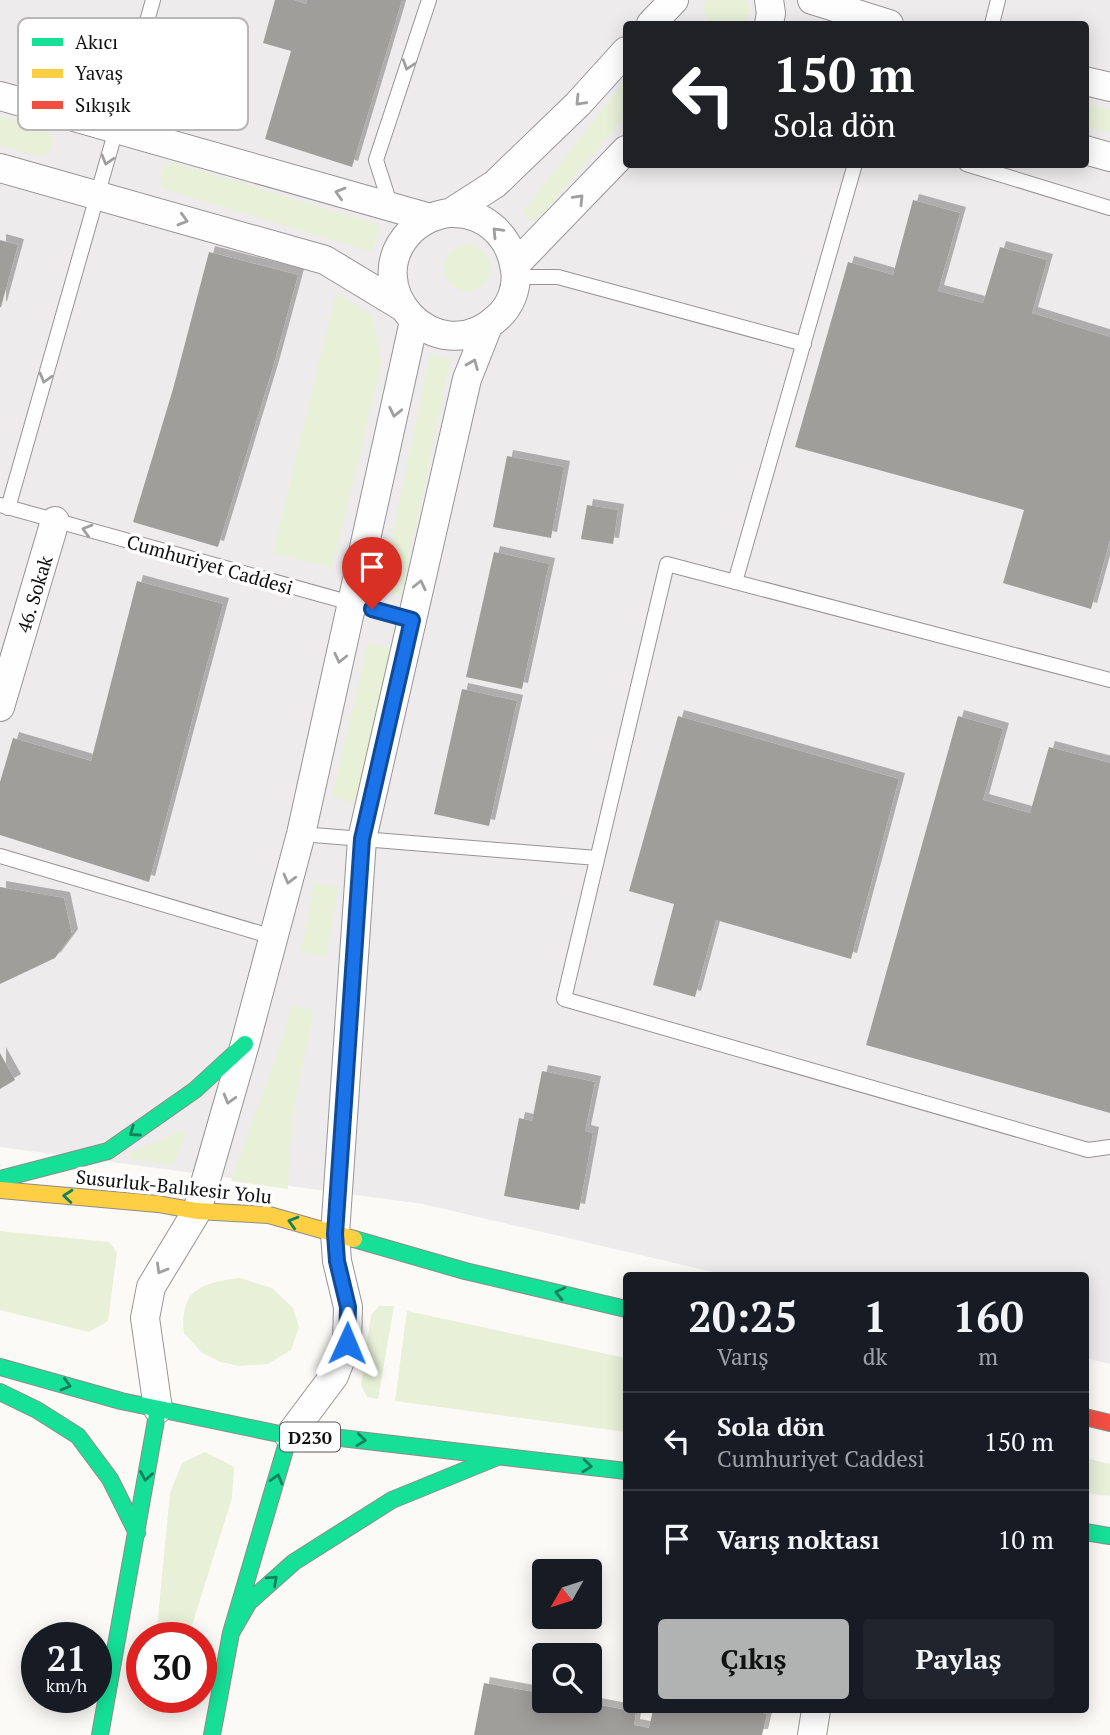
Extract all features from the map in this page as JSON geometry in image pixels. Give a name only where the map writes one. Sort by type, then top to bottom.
[{"type":"main road","points":[[0,1179],[108,1151],[195,1090],[245,1044]]},
{"type":"main road","name":"Susurluk-Balıkesir Yolu","points":[[0,1190],[158,1204],[197,1211],[269,1215],[464,1270],[623,1308]]},
{"type":"main road","name":"D230","points":[[0,1367],[158,1409],[289,1436],[341,1438],[623,1471]]},
{"type":"main road","points":[[0,1392],[37,1410],[78,1436],[110,1479],[137,1533]]},
{"type":"main road","points":[[100,1735],[158,1409]]},
{"type":"main road","points":[[1089,1418],[1110,1423]]},
{"type":"main road","points":[[212,1735],[231,1633],[289,1436]]},
{"type":"main road","points":[[231,1633],[249,1602],[294,1562],[392,1500],[499,1456]]},
{"type":"main road","points":[[1089,1533],[1110,1536]]},
{"type":"street","points":[[655,21],[676,0]]},
{"type":"street","points":[[676,0],[678,21]]},
{"type":"street","points":[[769,0],[770,21]]},
{"type":"street","points":[[812,0],[879,21]]},
{"type":"street","points":[[158,1409],[145,1318],[151,1287],[197,1211],[301,834],[352,604],[408,313],[394,286],[394,265],[400,246],[412,229],[495,184],[578,104],[623,54]]},
{"type":"street","points":[[1089,82],[1110,87]]},
{"type":"street","points":[[0,96],[18,101]]},
{"type":"street","points":[[0,168],[324,260],[408,313],[431,332],[450,336],[470,334],[488,326],[503,313],[513,296],[514,257],[504,238],[490,223],[470,215],[440,215],[391,207],[120,130]]},
{"type":"street","points":[[1089,151],[1110,157]]},
{"type":"street","points":[[515,271],[623,153]]},
{"type":"street","points":[[289,1436],[334,1376],[347,1343],[348,1307],[337,1261],[335,1234],[362,839],[467,379],[488,326]]},
{"type":"street","name":"46. Sokak","points":[[0,706],[55,521]]},
{"type":"street","points":[[812,1735],[816,1713]]},
{"type":"lane","name":"Cumhuriyet Caddesi","points":[[148,18],[153,0]]},
{"type":"lane","points":[[391,207],[376,160],[429,0]]},
{"type":"lane","points":[[993,21],[998,0]]},
{"type":"lane","name":"Cumhuriyet Caddesi","points":[[116,130],[4,506],[412,620]]},
{"type":"lane","points":[[735,582],[854,168]]},
{"type":"lane","points":[[979,168],[1110,208]]},
{"type":"lane","points":[[515,271],[558,277],[804,344]]},
{"type":"lane","points":[[1110,680],[667,565],[564,999],[1088,1150],[1110,1147]]},
{"type":"lane","points":[[301,834],[597,858]]},
{"type":"lane","points":[[0,856],[273,937]]},
{"type":"shaded area","points":[[0,0],[1110,0],[1110,1364],[1089,1359],[1089,1272],[713,1272],[423,1204],[0,1147]]},
{"type":"green space","points":[[706,0],[747,0],[749,10],[746,21],[708,21],[703,10]]},
{"type":"green space","points":[[623,83],[623,119],[540,217],[530,220],[523,211]]},
{"type":"green space","points":[[1089,104],[1110,110],[1110,133],[1089,127]]},
{"type":"green space","points":[[0,116],[18,121],[18,130],[47,130],[54,141],[49,152],[38,156],[0,145]]},
{"type":"green space","points":[[171,162],[380,225],[372,252],[164,189],[160,178],[163,167]]},
{"type":"green space","points":[[467,245],[476,246],[483,252],[489,259],[489,277],[483,284],[476,290],[467,291],[458,290],[451,284],[445,277],[444,268],[445,259],[451,252],[458,246]]},
{"type":"green space","points":[[336,292],[372,316],[382,362],[332,568],[273,553]]},
{"type":"green space","points":[[430,354],[451,359],[401,595],[381,591]]},
{"type":"green space","points":[[368,643],[392,649],[356,803],[332,797]]},
{"type":"green space","points":[[314,883],[338,887],[326,956],[301,952]]},
{"type":"green space","points":[[291,1005],[314,1011],[292,1117],[288,1189],[231,1181],[285,1031]]},
{"type":"green space","points":[[182,1130],[186,1135],[173,1165],[129,1159],[129,1154]]},
{"type":"green space","points":[[0,1231],[109,1242],[117,1252],[108,1321],[89,1332],[0,1310]]},
{"type":"green space","points":[[240,1278],[272,1288],[293,1308],[299,1327],[291,1350],[268,1364],[239,1366],[221,1362],[202,1353],[184,1333],[185,1307],[196,1291],[204,1286]]},
{"type":"green space","points":[[379,1306],[394,1306],[378,1399],[367,1397],[361,1385],[371,1315]]},
{"type":"green space","points":[[407,1311],[623,1357],[623,1432],[395,1401]]},
{"type":"green space","points":[[205,1452],[234,1467],[232,1498],[193,1622],[158,1622],[170,1493],[182,1463]]},
{"type":"green space","points":[[1089,1459],[1110,1464],[1110,1496],[1089,1493]]},
{"type":"building","points":[[275,0],[294,0],[306,4],[307,0],[402,0],[352,167],[265,139],[291,51],[263,43]]},
{"type":"building","points":[[913,200],[960,213],[938,291],[983,303],[1000,247],[1047,260],[1032,313],[1110,337],[1110,540],[1091,609],[1003,583],[1024,510],[795,447],[848,262],[893,275]]},
{"type":"building","points":[[0,240],[18,245],[1,307],[0,307]]},
{"type":"building","points":[[209,252],[298,275],[218,547],[133,522],[173,389]]},
{"type":"building","points":[[507,456],[564,467],[551,538],[493,527]]},
{"type":"building","points":[[587,505],[618,510],[613,544],[581,539]]},
{"type":"building","points":[[494,552],[549,564],[522,689],[466,677]]},
{"type":"building","points":[[137,581],[223,604],[149,882],[0,835],[0,782],[13,738],[91,761]]},
{"type":"building","points":[[462,689],[517,701],[489,826],[434,814]]},
{"type":"building","points":[[678,716],[899,779],[851,959],[716,920],[695,997],[653,985],[674,904],[629,891]]},
{"type":"building","points":[[958,716],[1003,729],[983,800],[1030,813],[1049,747],[1110,763],[1110,1113],[866,1045]]},
{"type":"building","points":[[0,887],[64,898],[72,935],[55,958],[0,984]]},
{"type":"building","points":[[0,1053],[15,1080],[0,1089]]},
{"type":"building","points":[[542,1071],[595,1082],[585,1131],[593,1133],[579,1210],[504,1196],[519,1118],[532,1121]]},
{"type":"building","points":[[484,1683],[532,1692],[532,1713],[602,1713],[602,1705],[623,1709],[623,1713],[636,1713],[634,1725],[649,1728],[652,1713],[762,1713],[767,1714],[762,1735],[474,1735]]},
{"type":"traffic: fast","points":[[0,1179],[108,1151],[195,1090],[245,1044]]},
{"type":"traffic: fast","points":[[354,1239],[465,1271],[623,1308]]},
{"type":"traffic: fast","points":[[0,1367],[121,1401],[289,1436],[341,1438],[623,1471]]},
{"type":"traffic: fast","points":[[0,1392],[37,1410],[78,1436],[110,1479],[137,1533]]},
{"type":"traffic: fast","points":[[100,1735],[158,1409]]},
{"type":"traffic: fast","points":[[212,1735],[231,1633],[289,1436]]},
{"type":"traffic: fast","points":[[231,1633],[249,1602],[294,1562],[392,1500],[495,1458]]},
{"type":"traffic: fast","points":[[1089,1533],[1110,1536]]},
{"type":"traffic: slow","points":[[0,1190],[158,1204],[197,1211],[269,1215],[354,1239]]},
{"type":"traffic: jam","points":[[1089,1418],[1110,1423]]},
{"type":"route","points":[[347,1343],[348,1307],[337,1261],[335,1234],[362,839],[412,620],[372,609]]}]
